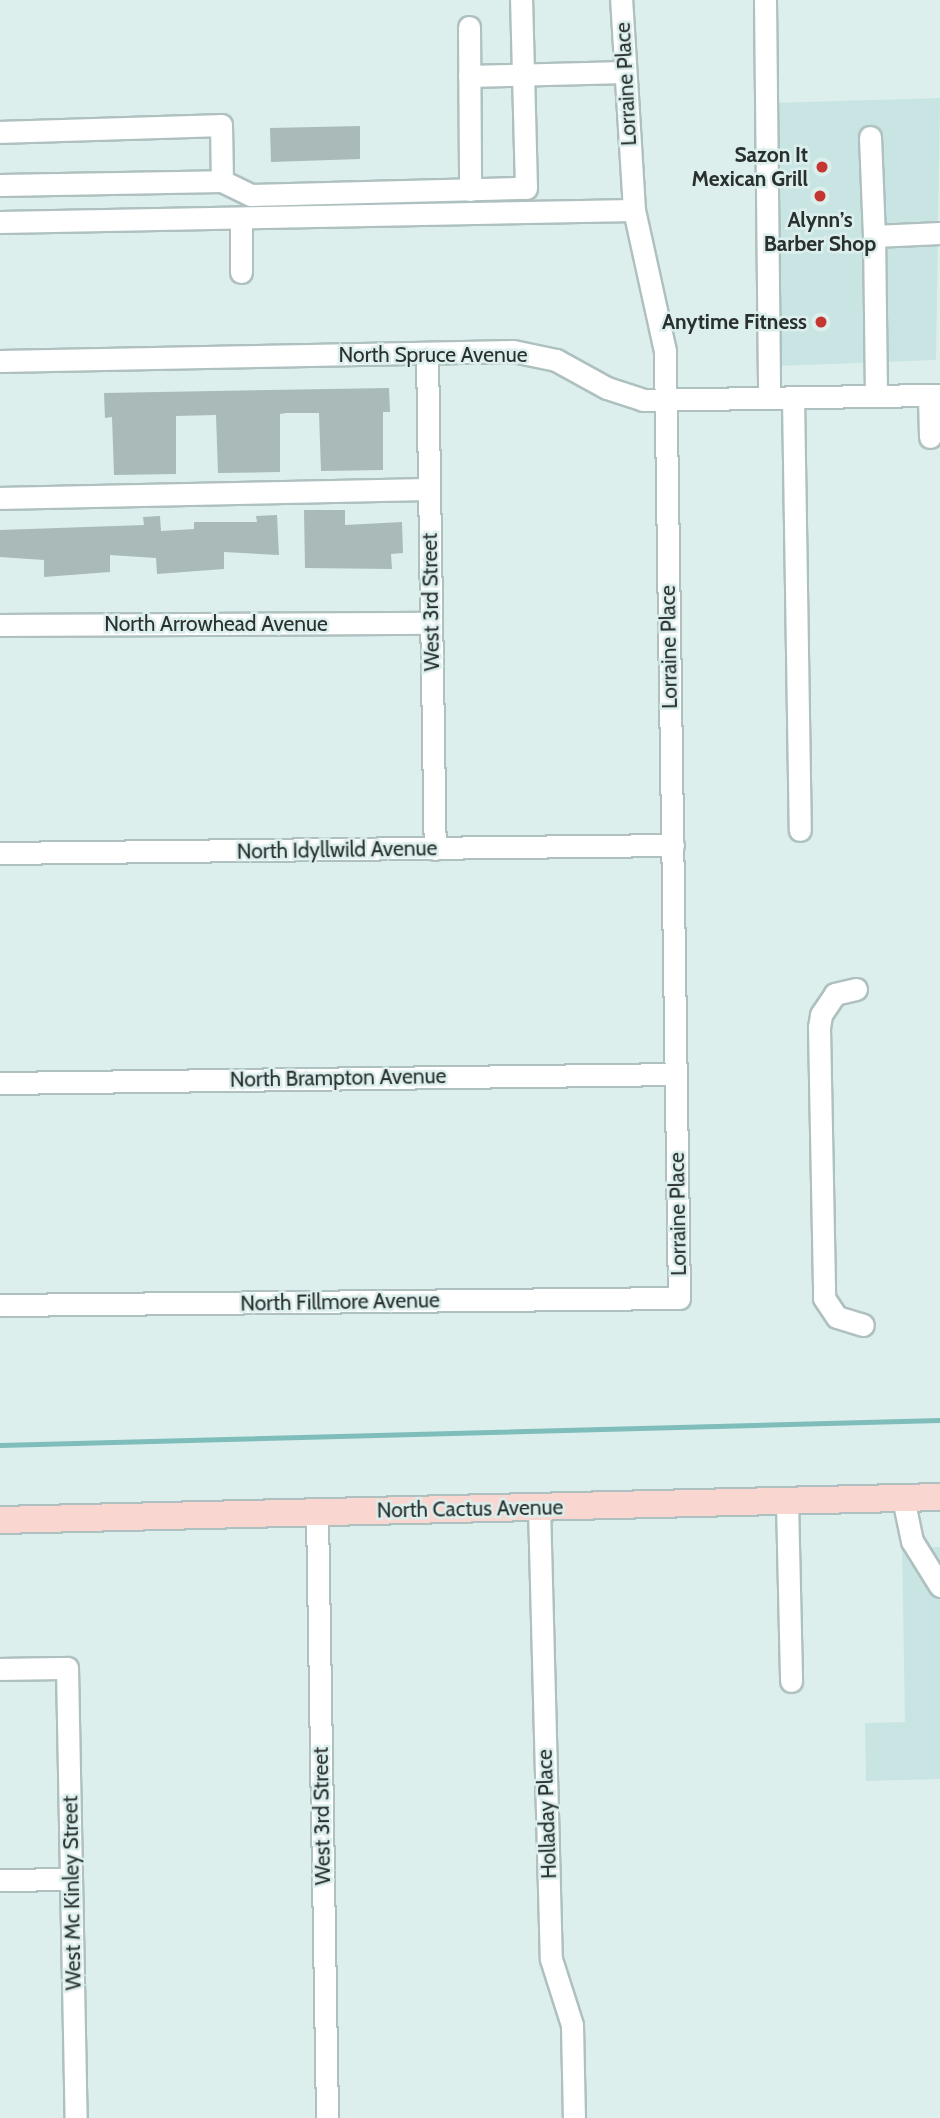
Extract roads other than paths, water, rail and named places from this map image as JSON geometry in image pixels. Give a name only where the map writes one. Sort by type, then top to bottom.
[{"type":"main road","name":"North Cactus Avenue","points":[[0,1520],[940,1497]]},
{"type":"street","points":[[0,185],[222,181],[251,195],[526,188],[521,0]]},
{"type":"street","name":"Lorraine Place","points":[[621,0],[634,210],[664,351],[679,1298]]},
{"type":"street","points":[[765,0],[769,398]]},
{"type":"street","points":[[469,27],[470,190]]},
{"type":"street","points":[[469,76],[625,72]]},
{"type":"street","points":[[0,132],[221,125],[222,181]]},
{"type":"street","points":[[870,136],[876,396]]},
{"type":"street","points":[[0,222],[634,210]]},
{"type":"street","points":[[241,218],[241,272]]},
{"type":"street","points":[[874,236],[940,233]]},
{"type":"street","name":"West 3rd Street","points":[[427,354],[435,849]]},
{"type":"street","name":"North Spruce Avenue","points":[[0,361],[538,354],[622,394],[663,399],[934,395]]},
{"type":"street","points":[[930,437],[934,395]]},
{"type":"street","points":[[793,397],[800,830]]},
{"type":"street","points":[[0,498],[429,489]]},
{"type":"street","name":"North Arrowhead Avenue","points":[[0,625],[431,623]]},
{"type":"street","name":"North Idyllwild Avenue","points":[[0,853],[673,845]]},
{"type":"street","points":[[856,989],[835,994],[821,1015],[819,1027],[824,1298],[837,1317],[863,1325]]},
{"type":"street","name":"North Brampton Avenue","points":[[0,1083],[675,1074]]},
{"type":"street","name":"North Fillmore Avenue","points":[[0,1305],[679,1298]]},
{"type":"street","points":[[903,1498],[912,1541],[937,1579]]},
{"type":"street","points":[[787,1501],[791,1681]]},
{"type":"street","name":"Holladay Place","points":[[539,1507],[551,1959],[572,2025],[574,2118]]},
{"type":"street","name":"West 3rd Street","points":[[317,1513],[327,2118]]},
{"type":"street","name":"West Mc Kinley Street","points":[[0,1669],[67,1668],[76,2118]]},
{"type":"street","points":[[0,1880],[71,1879]]},
{"type":"waterway","points":[[0,1445],[940,1420]]},
{"type":"place","name":"Sazon It Mexican Grill","points":[[822,167]]},
{"type":"place","name":"Alynn’s Barber Shop","points":[[820,196]]},
{"type":"place","name":"Anytime Fitness","points":[[821,322]]}]
